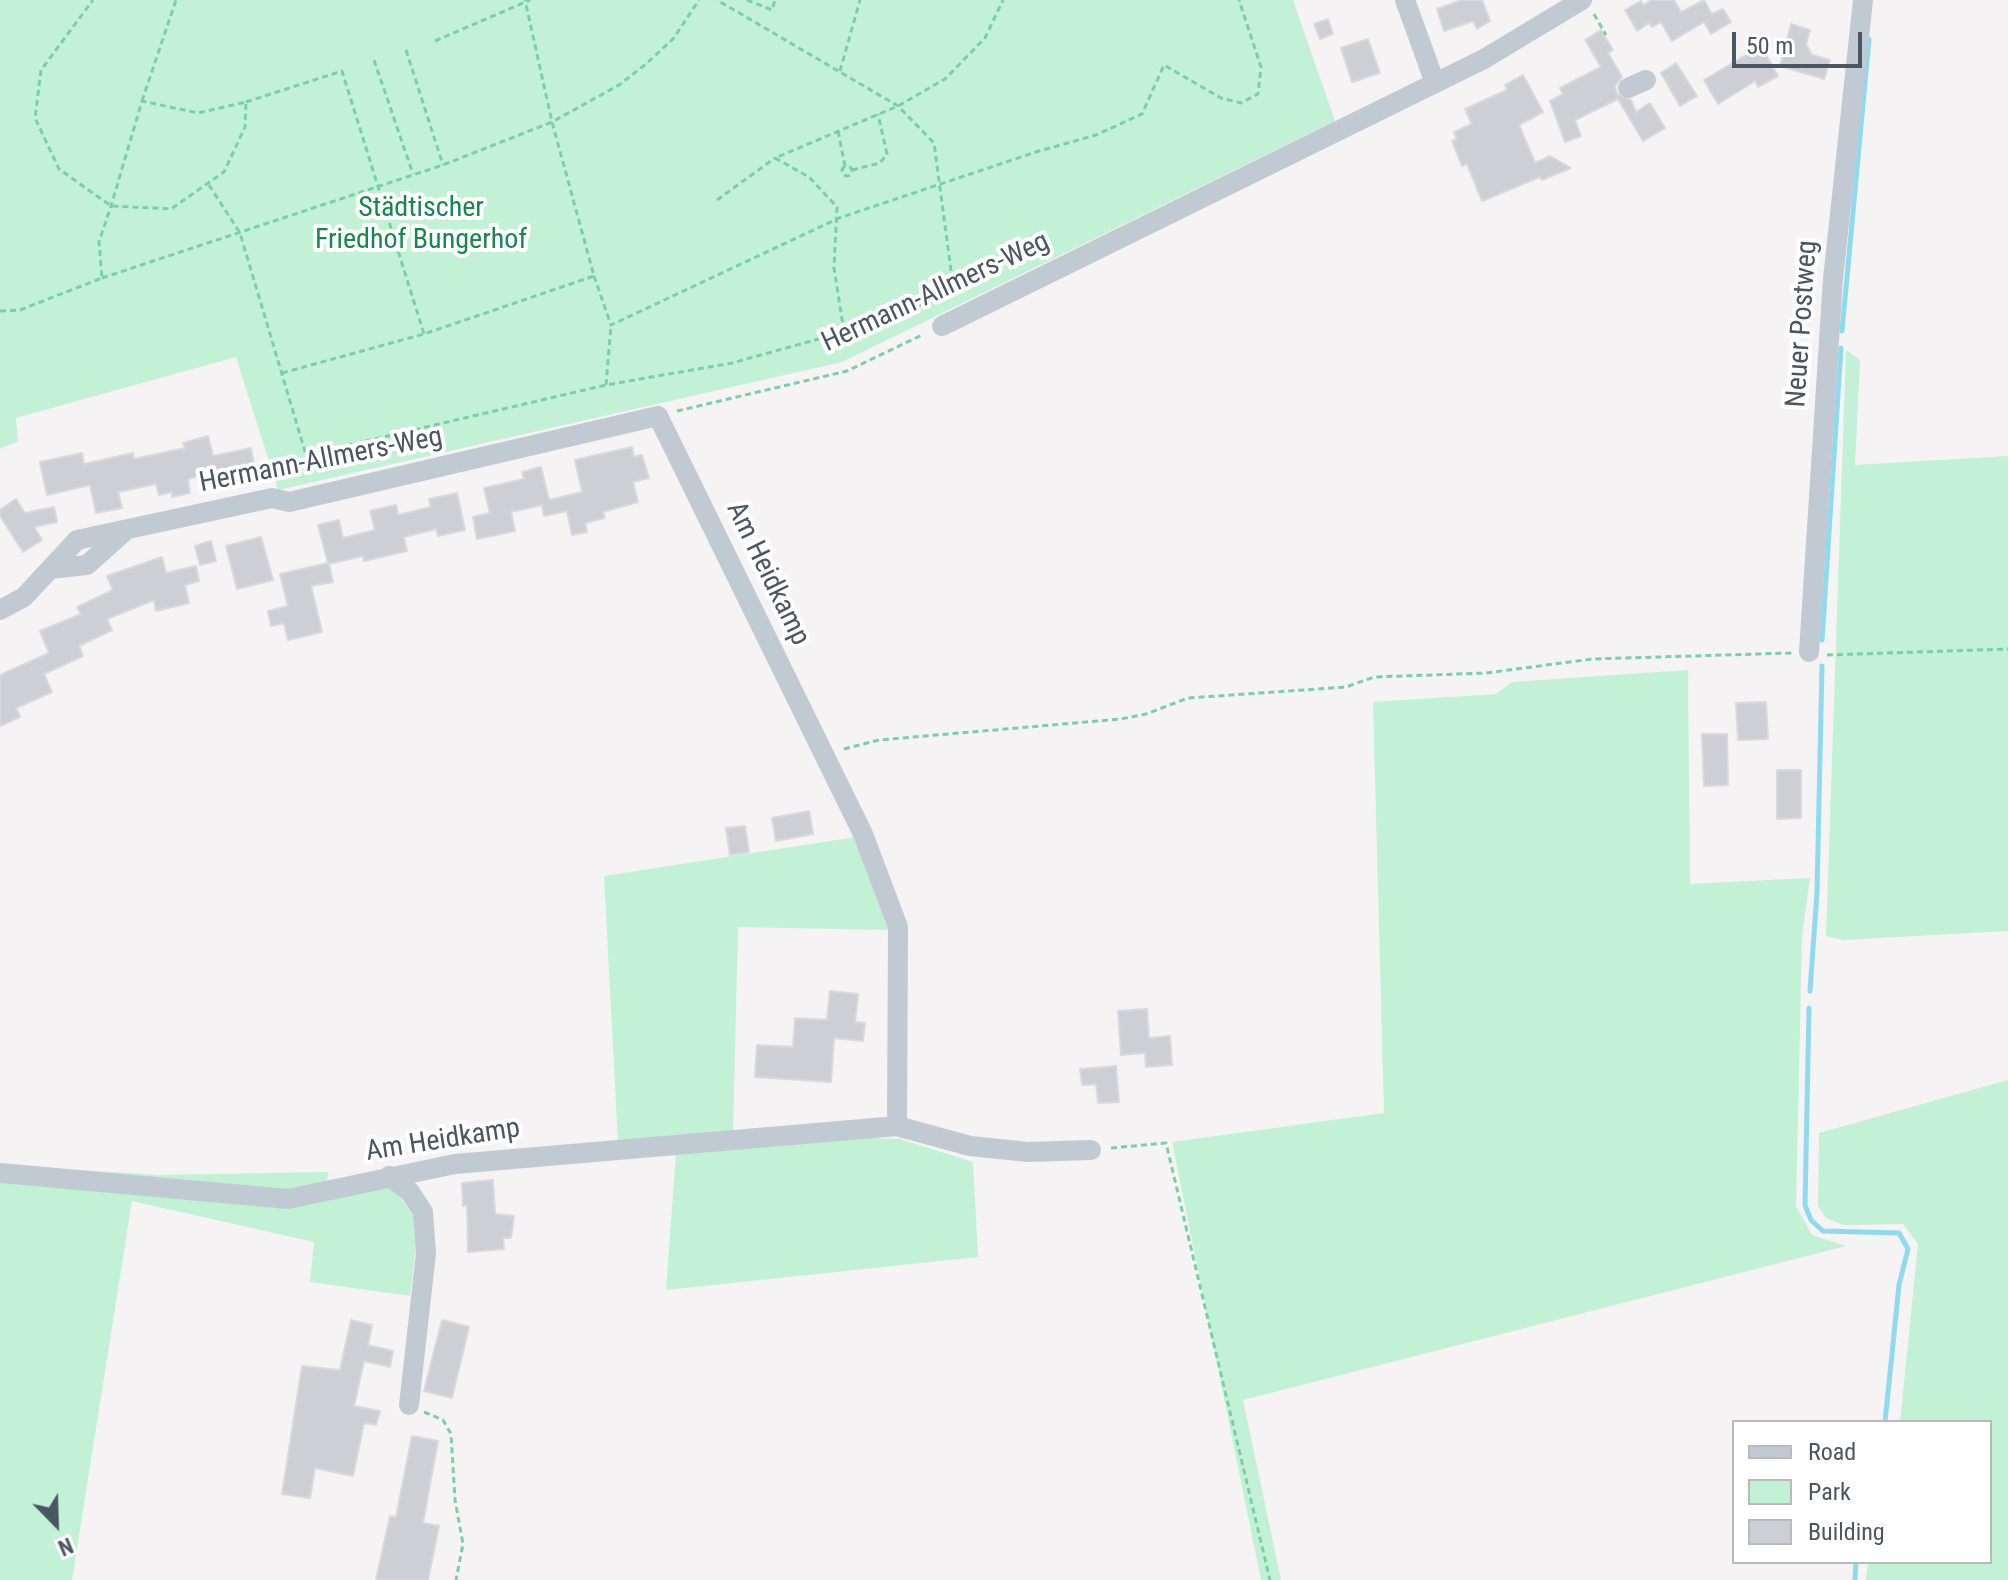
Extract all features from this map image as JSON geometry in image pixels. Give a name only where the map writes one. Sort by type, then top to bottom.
[{"type":"street","points":[[1405,0],[1435,83]]},
{"type":"street","name":"Neuer Postweg","points":[[1809,652],[1833,279],[1863,0]]},
{"type":"street","name":"Hermann-Allmers-Weg","points":[[942,326],[1587,6]]},
{"type":"street","name":"Hermann-Allmers-Weg","points":[[0,610],[24,597],[77,540],[272,498],[289,502],[658,416]]},
{"type":"street","name":"Am Heidkamp","points":[[658,416],[863,834],[898,927],[897,1126]]},
{"type":"street","name":"Am Heidkamp","points":[[0,1173],[288,1199],[389,1176],[538,1155],[897,1126],[970,1146],[1028,1152],[1091,1150]]},
{"type":"street","points":[[389,1176],[410,1192],[423,1212],[426,1253],[409,1405]]},
{"type":"path","points":[[93,0],[41,70],[35,118],[59,169],[111,206],[171,209],[209,185],[224,172],[245,127],[246,102]]},
{"type":"path","points":[[102,278],[99,242],[176,0]]},
{"type":"path","points":[[0,311],[20,310],[102,278],[443,165],[552,122],[619,85],[646,64],[673,39],[699,0]]},
{"type":"path","points":[[209,185],[240,233],[306,455],[606,385],[732,363],[844,332],[954,293],[934,143],[898,106],[717,0]]},
{"type":"path","points":[[747,0],[772,10],[775,0]]},
{"type":"path","points":[[840,71],[860,0]]},
{"type":"path","points":[[717,200],[775,158],[898,106],[945,79],[985,38],[1003,0]]},
{"type":"path","points":[[611,325],[839,218],[1096,135],[1142,114],[1164,65],[1221,98],[1241,103],[1258,94],[1261,67],[1239,0]]},
{"type":"path","points":[[435,41],[527,1],[552,122],[594,276],[611,325],[606,385]]},
{"type":"path","points":[[1587,6],[1606,35]]},
{"type":"path","points":[[406,50],[443,165]]},
{"type":"path","points":[[374,60],[413,174]]},
{"type":"path","points":[[142,101],[198,113],[246,102],[342,71],[424,334]]},
{"type":"path","points":[[838,130],[844,175],[880,163],[887,154],[878,114]]},
{"type":"path","points":[[775,158],[809,177],[837,207],[839,218],[834,268],[844,332]]},
{"type":"path","points":[[845,166],[852,170]]},
{"type":"path","points":[[282,373],[424,334],[594,276]]},
{"type":"path","name":"Hermann-Allmers-Weg","points":[[658,416],[847,371],[942,326]]},
{"type":"path","points":[[826,757],[879,740],[1121,719],[1146,714],[1188,698],[1346,687],[1374,677],[1486,673],[1592,659],[1809,652],[1840,657],[2008,649]]},
{"type":"path","points":[[1091,1150],[1166,1143],[1270,1580]]},
{"type":"path","points":[[409,1405],[443,1420],[451,1434],[452,1472],[463,1544],[456,1580]]},
{"type":"green space","name":"Städtischer Friedhof Bungerhof","points":[[0,0],[1293,0],[1335,121],[842,362],[278,490],[236,357],[16,418],[18,441],[0,449]]},
{"type":"green space","points":[[1846,350],[1860,360],[1855,465],[2008,456],[2008,931],[1843,940],[1826,936]]},
{"type":"green space","points":[[1688,670],[1690,884],[1810,878],[1802,937],[1796,1206],[1812,1235],[1846,1246],[1243,1400],[1281,1580],[1261,1580],[1172,1142],[1384,1113],[1373,702],[1496,694],[1512,682]]},
{"type":"green space","points":[[856,837],[888,930],[738,927],[733,1134],[618,1142],[604,876]]},
{"type":"green space","points":[[2008,1080],[2008,1580],[1866,1580],[1868,1564],[1992,1564],[1992,1420],[1900,1420],[1918,1244],[1903,1224],[1843,1225],[1826,1218],[1818,1206],[1819,1133]]},
{"type":"green space","points":[[869,1138],[900,1139],[973,1162],[978,1257],[666,1290],[676,1153]]},
{"type":"green space","points":[[0,1165],[159,1175],[329,1172],[322,1196],[383,1183],[398,1194],[419,1224],[410,1296],[310,1282],[314,1242],[132,1201],[72,1580],[0,1580]]},
{"type":"building","points":[[1462,0],[1482,0],[1490,21],[1477,29],[1473,21],[1444,31],[1437,9]]},
{"type":"building","points":[[1652,0],[1674,0],[1681,12],[1704,0],[1712,14],[1723,9],[1731,22],[1711,34],[1704,22],[1672,41],[1661,22],[1652,27],[1649,23],[1637,31],[1625,10],[1641,1],[1643,5]]},
{"type":"building","points":[[1328,19],[1333,34],[1320,39],[1314,24]]},
{"type":"building","points":[[1791,24],[1810,30],[1806,44],[1812,55],[1830,60],[1824,79],[1780,66]]},
{"type":"building","points":[[1601,30],[1613,50],[1608,53],[1622,77],[1615,86],[1617,94],[1631,100],[1636,112],[1650,103],[1665,128],[1643,141],[1618,99],[1575,120],[1581,136],[1565,142],[1550,101],[1563,94],[1560,88],[1601,67],[1585,40]]},
{"type":"building","points":[[1368,39],[1380,73],[1352,82],[1341,48]]},
{"type":"building","points":[[1761,46],[1778,76],[1758,87],[1755,81],[1718,104],[1704,80]]},
{"type":"building","points":[[1676,63],[1697,96],[1680,106],[1661,73]]},
{"type":"building","points":[[1523,75],[1543,112],[1519,125],[1535,163],[1550,156],[1571,168],[1482,201],[1467,164],[1462,166],[1452,141],[1457,139],[1454,132],[1472,124],[1465,109],[1507,90],[1505,85]]},
{"type":"building","points":[[208,436],[213,456],[251,448],[255,470],[233,474],[231,467],[188,479],[190,493],[172,497],[172,492],[159,495],[156,484],[118,492],[122,508],[96,513],[90,485],[47,495],[40,462],[82,453],[84,464],[133,453],[134,459],[185,448],[183,443]]},
{"type":"building","points":[[632,447],[634,457],[642,455],[649,478],[633,482],[638,502],[603,512],[605,518],[585,523],[587,532],[572,535],[567,511],[544,516],[542,505],[511,512],[515,531],[477,539],[473,517],[490,513],[484,488],[524,479],[522,472],[541,467],[549,500],[582,492],[575,460]]},
{"type":"building","points":[[457,493],[465,530],[438,536],[436,529],[404,537],[407,551],[364,561],[363,556],[329,564],[333,582],[311,586],[322,632],[288,640],[284,623],[271,626],[268,611],[288,606],[280,574],[328,563],[318,525],[339,520],[343,538],[375,530],[370,511],[396,505],[398,515],[431,507],[429,499]]},
{"type":"building","points":[[16,499],[25,513],[54,507],[57,522],[34,527],[42,540],[23,552],[0,516],[0,510]]},
{"type":"building","points":[[261,537],[273,580],[237,589],[226,546]]},
{"type":"building","points":[[211,541],[216,561],[200,565],[195,546]]},
{"type":"building","points":[[162,557],[166,573],[196,566],[199,581],[185,585],[189,603],[156,611],[154,600],[107,619],[112,630],[79,646],[83,656],[44,674],[52,692],[16,708],[20,717],[0,726],[0,675],[49,653],[40,631],[81,614],[77,607],[113,590],[107,576]]},
{"type":"building","points":[[1766,702],[1768,739],[1738,740],[1736,703]]},
{"type":"building","points":[[1702,734],[1727,734],[1728,785],[1704,786]]},
{"type":"building","points":[[1777,770],[1801,770],[1801,818],[1777,819]]},
{"type":"building","points":[[809,811],[813,834],[776,841],[772,818]]},
{"type":"building","points":[[745,826],[749,852],[730,855],[726,828]]},
{"type":"building","points":[[830,991],[858,994],[855,1022],[865,1023],[863,1041],[834,1038],[831,1082],[755,1077],[757,1045],[793,1047],[795,1018],[827,1020]]},
{"type":"building","points":[[1147,1009],[1149,1038],[1170,1036],[1172,1065],[1146,1067],[1145,1053],[1121,1055],[1118,1011]]},
{"type":"building","points":[[1116,1066],[1119,1102],[1098,1103],[1096,1084],[1082,1085],[1080,1069]]},
{"type":"building","points":[[493,1180],[495,1214],[514,1216],[511,1238],[503,1238],[504,1249],[468,1252],[467,1205],[463,1206],[462,1183]]},
{"type":"building","points":[[351,1320],[372,1325],[368,1345],[393,1351],[390,1367],[364,1361],[354,1406],[380,1411],[376,1425],[364,1423],[353,1476],[315,1468],[310,1498],[282,1494],[302,1366],[340,1370]]},
{"type":"building","points":[[442,1320],[469,1327],[452,1398],[424,1391]]},
{"type":"building","points":[[412,1436],[438,1441],[423,1523],[439,1526],[428,1580],[376,1580],[390,1516],[396,1517]]},
{"type":"waterway","points":[[1842,331],[1869,39]]},
{"type":"waterway","points":[[1822,640],[1841,348]]},
{"type":"waterway","points":[[1810,991],[1817,892],[1822,666]]},
{"type":"waterway","points":[[1809,1008],[1805,1205],[1811,1220],[1823,1231],[1899,1233],[1908,1249],[1899,1285],[1885,1420]]},
{"type":"waterway","points":[[1855,1580],[1856,1564]]}]
